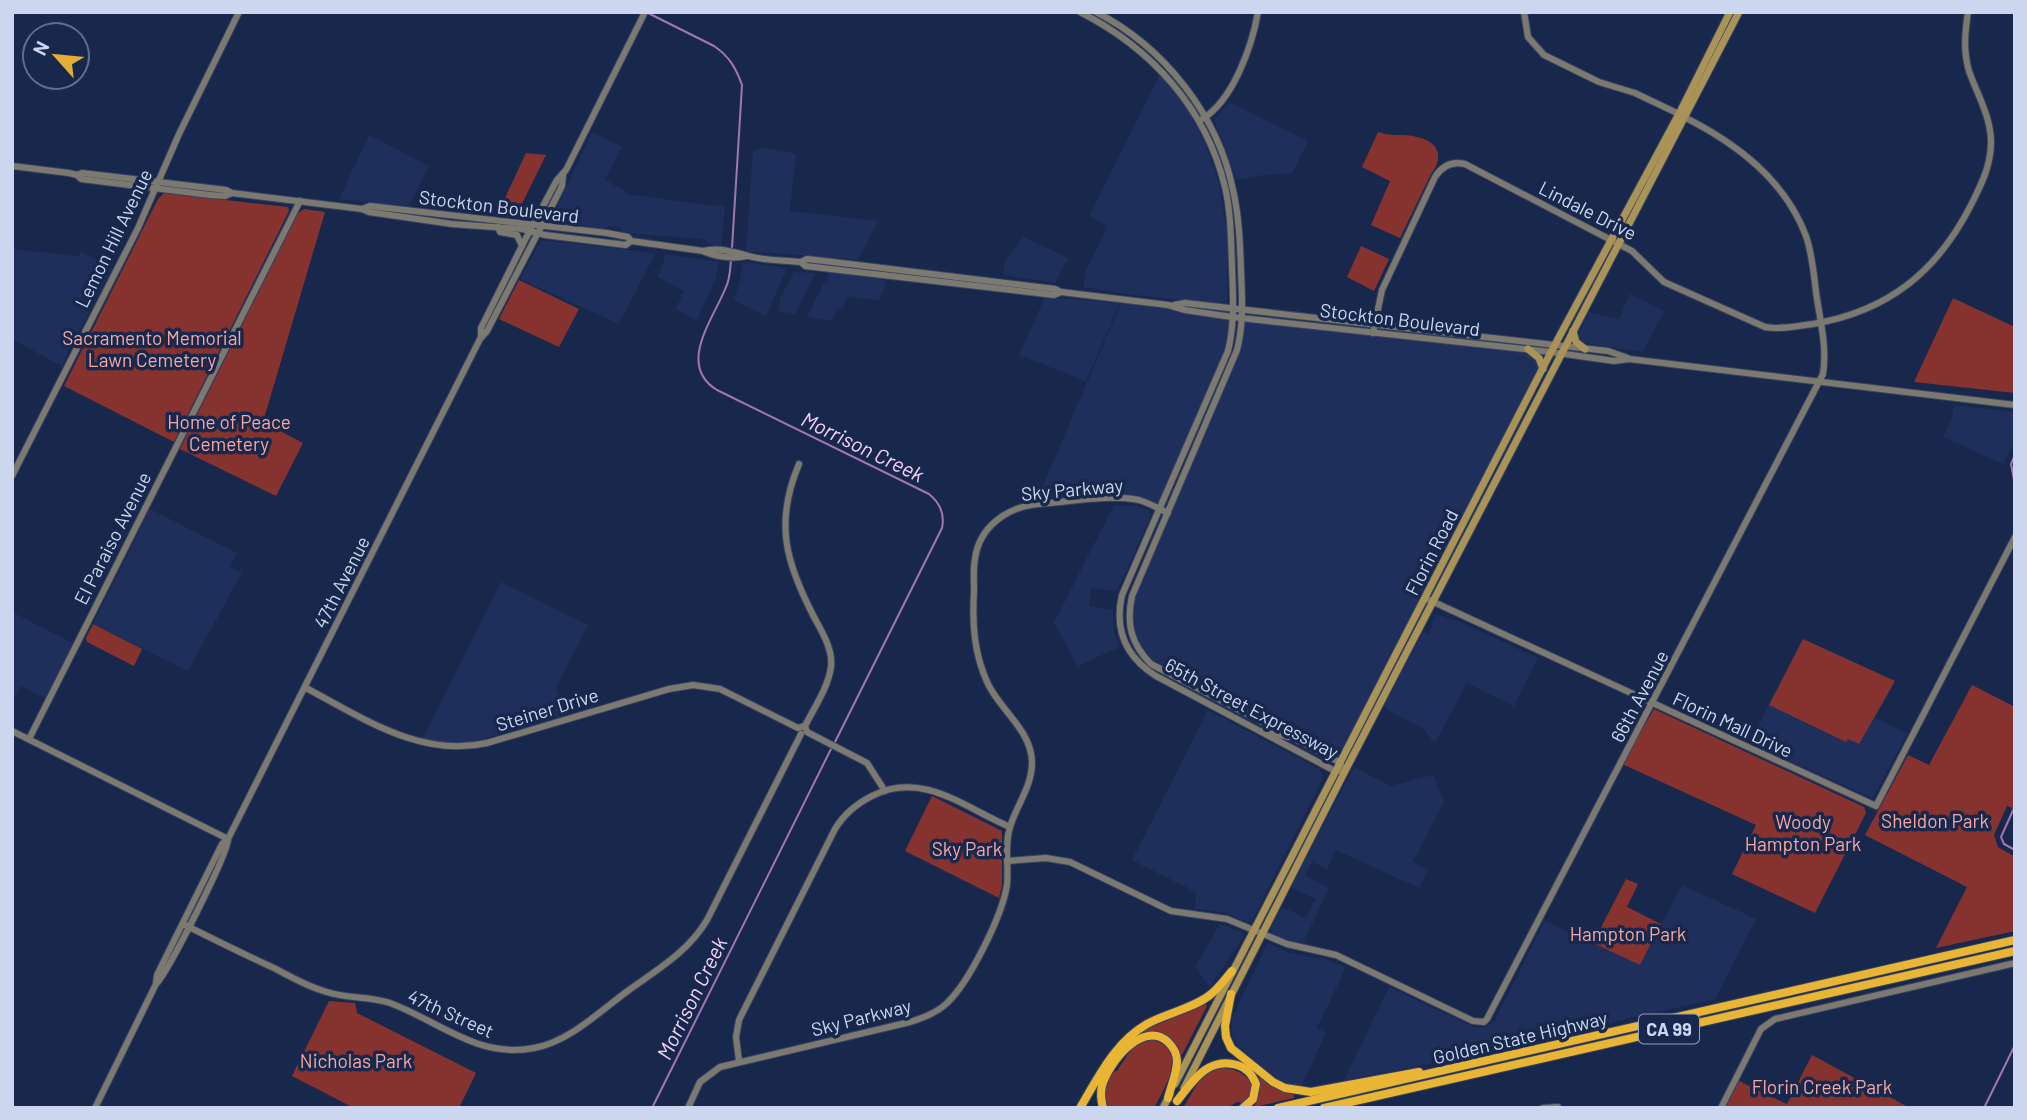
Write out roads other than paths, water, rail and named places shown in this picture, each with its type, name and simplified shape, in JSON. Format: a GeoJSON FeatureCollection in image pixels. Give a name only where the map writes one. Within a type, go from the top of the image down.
{"type":"FeatureCollection","features":[{"type":"Feature","properties":{"kind":"highway","name":"Golden State Highway"},"geometry":{"type":"LineString","coordinates":[[1278,1108],[2015,940]]}},
{"type":"Feature","properties":{"kind":"highway","name":"Golden State Highway"},"geometry":{"type":"LineString","coordinates":[[1324,1108],[2015,951]]}},
{"type":"Feature","properties":{"kind":"highway"},"geometry":{"type":"LineString","coordinates":[[1080,1108],[1105,1067],[1130,1037],[1146,1025],[1213,994],[1232,971]]}},
{"type":"Feature","properties":{"kind":"highway"},"geometry":{"type":"LineString","coordinates":[[1231,994],[1225,1026],[1231,1048],[1273,1083],[1285,1088],[1311,1092],[1413,1072],[1436,1073]]}},
{"type":"Feature","properties":{"kind":"highway"},"geometry":{"type":"LineString","coordinates":[[1103,1108],[1101,1089],[1114,1064],[1138,1039],[1147,1036],[1164,1039],[1175,1052],[1176,1069],[1168,1098]]}},
{"type":"Feature","properties":{"kind":"highway"},"geometry":{"type":"LineString","coordinates":[[1176,1105],[1199,1073],[1208,1067],[1228,1063],[1247,1070],[1256,1084],[1253,1099],[1243,1108]]}},
{"type":"Feature","properties":{"kind":"highway"},"geometry":{"type":"LineString","coordinates":[[1339,1108],[1363,1100]]}},
{"type":"Feature","properties":{"kind":"main road"},"geometry":{"type":"LineString","coordinates":[[1682,116],[1684,105],[1730,12]]}},
{"type":"Feature","properties":{"kind":"main road","name":"Florin Road"},"geometry":{"type":"LineString","coordinates":[[1176,1105],[1345,772],[1553,349],[1739,12]]}},
{"type":"Feature","properties":{"kind":"main road","name":"Florin Road"},"geometry":{"type":"LineString","coordinates":[[1163,1108],[1339,762],[1562,355],[1681,128],[1682,116]]}},
{"type":"Feature","properties":{"kind":"main road"},"geometry":{"type":"LineString","coordinates":[[1573,331],[1576,342],[1585,349]]}},
{"type":"Feature","properties":{"kind":"main road"},"geometry":{"type":"LineString","coordinates":[[1528,349],[1539,358],[1543,369]]}},
{"type":"Feature","properties":{"kind":"street","name":"Lemon Hill Avenue"},"geometry":{"type":"LineString","coordinates":[[12,476],[158,185],[179,134],[239,12]]}},
{"type":"Feature","properties":{"kind":"street","name":"65th Street Expressway"},"geometry":{"type":"LineString","coordinates":[[1080,12],[1113,30],[1147,56],[1201,119],[1217,162],[1229,211],[1233,309],[1231,338],[1218,377],[1122,595],[1120,628],[1126,647],[1141,666],[1335,771],[1345,772]]}},
{"type":"Feature","properties":{"kind":"street","name":"65th Street Expressway"},"geometry":{"type":"LineString","coordinates":[[1096,12],[1120,26],[1175,74],[1223,156],[1233,188],[1241,258],[1242,314],[1237,353],[1132,596],[1129,612],[1132,637],[1151,664],[1339,762],[1345,772]]}},
{"type":"Feature","properties":{"kind":"street"},"geometry":{"type":"LineString","coordinates":[[1201,119],[1222,102],[1253,36],[1258,12]]}},
{"type":"Feature","properties":{"kind":"street","name":"66th Avenue"},"geometry":{"type":"LineString","coordinates":[[1262,933],[1287,944],[1336,955],[1473,1021],[1484,1023],[1653,704],[1824,372],[1825,349],[1806,236],[1772,180],[1747,155],[1716,134],[1635,93],[1608,86],[1544,55],[1528,37],[1524,12]]}},
{"type":"Feature","properties":{"kind":"street","name":"Lindale Drive"},"geometry":{"type":"LineString","coordinates":[[1373,329],[1382,290],[1435,177],[1447,165],[1465,164],[1620,244],[1640,256],[1664,282],[1761,326],[1777,329],[1821,322],[1869,308],[1894,295],[1936,260],[1953,238],[1984,179],[1991,152],[1990,135],[1966,57],[1968,12]]}},
{"type":"Feature","properties":{"kind":"street"},"geometry":{"type":"LineString","coordinates":[[536,229],[549,212],[562,186],[563,175],[644,15]]}},
{"type":"Feature","properties":{"kind":"street"},"geometry":{"type":"LineString","coordinates":[[1217,162],[1228,186],[1233,188]]}},
{"type":"Feature","properties":{"kind":"street","name":"Stockton Boulevard"},"geometry":{"type":"LineString","coordinates":[[12,166],[77,175],[81,179],[158,185],[225,196],[232,193],[300,201],[418,220],[579,230],[628,237],[631,241],[703,251],[712,255],[725,253],[801,262],[805,266],[1055,289],[1232,317],[1242,314]]}},
{"type":"Feature","properties":{"kind":"street"},"geometry":{"type":"LineString","coordinates":[[536,229],[557,180],[563,175]]}},
{"type":"Feature","properties":{"kind":"street","name":"El Paraiso Avenue"},"geometry":{"type":"LineString","coordinates":[[29,739],[300,201]]}},
{"type":"Feature","properties":{"kind":"street","name":"Stockton Boulevard"},"geometry":{"type":"LineString","coordinates":[[362,209],[370,206],[536,229],[626,245],[631,241]]}},
{"type":"Feature","properties":{"kind":"street"},"geometry":{"type":"LineString","coordinates":[[1229,211],[1234,220],[1236,248],[1241,258]]}},
{"type":"Feature","properties":{"kind":"street"},"geometry":{"type":"LineString","coordinates":[[549,212],[553,224],[579,230]]}},
{"type":"Feature","properties":{"kind":"street"},"geometry":{"type":"LineString","coordinates":[[498,227],[500,232],[517,235],[522,246]]}},
{"type":"Feature","properties":{"kind":"street","name":"47th Avenue"},"geometry":{"type":"LineString","coordinates":[[481,339],[481,328],[522,246],[536,229]]}},
{"type":"Feature","properties":{"kind":"street","name":"47th Avenue"},"geometry":{"type":"LineString","coordinates":[[94,1107],[156,984],[162,978],[222,845],[228,839],[481,339],[488,331],[536,229]]}},
{"type":"Feature","properties":{"kind":"street","name":"Stockton Boulevard"},"geometry":{"type":"LineString","coordinates":[[892,273],[1047,295],[1061,292]]}},
{"type":"Feature","properties":{"kind":"street"},"geometry":{"type":"LineString","coordinates":[[962,284],[967,281],[992,285],[997,283]]}},
{"type":"Feature","properties":{"kind":"street","name":"Stockton Boulevard"},"geometry":{"type":"LineString","coordinates":[[1168,305],[1185,303],[1233,309],[1242,314],[1553,349],[1562,355],[1614,361],[1629,359]]}},
{"type":"Feature","properties":{"kind":"street","name":"Stockton Boulevard"},"geometry":{"type":"LineString","coordinates":[[1373,329],[1528,349],[1565,347],[1611,352],[1629,359],[2015,405]]}},
{"type":"Feature","properties":{"kind":"street"},"geometry":{"type":"LineString","coordinates":[[1212,410],[1209,405],[1217,387],[1218,377]]}},
{"type":"Feature","properties":{"kind":"street"},"geometry":{"type":"LineString","coordinates":[[1198,442],[1198,433],[1205,415],[1203,412]]}},
{"type":"Feature","properties":{"kind":"street","name":"47th Street"},"geometry":{"type":"LineString","coordinates":[[186,925],[312,987],[339,995],[389,1003],[469,1042],[503,1050],[541,1047],[562,1038],[652,974],[689,943],[707,919],[827,681],[831,662],[827,642],[796,580],[786,550],[786,506],[799,464]]}},
{"type":"Feature","properties":{"kind":"street","name":"Sky Parkway"},"geometry":{"type":"LineString","coordinates":[[688,1108],[704,1077],[720,1067],[926,1017],[941,1008],[964,981],[994,925],[1005,894],[1010,827],[1027,790],[1032,761],[1022,732],[988,684],[975,644],[972,611],[974,562],[980,541],[987,530],[1006,514],[1033,505],[1121,499],[1142,501],[1168,513]]}},
{"type":"Feature","properties":{"kind":"street","name":"Florin Mall Drive"},"geometry":{"type":"LineString","coordinates":[[1429,600],[1876,806],[2015,537]]}},
{"type":"Feature","properties":{"kind":"street","name":"Steiner Drive"},"geometry":{"type":"LineString","coordinates":[[306,688],[416,742],[444,747],[468,747],[669,689],[693,685],[720,690],[867,763],[885,791]]}},
{"type":"Feature","properties":{"kind":"street"},"geometry":{"type":"LineString","coordinates":[[1193,695],[1209,694]]}},
{"type":"Feature","properties":{"kind":"street"},"geometry":{"type":"LineString","coordinates":[[1205,702],[1219,700]]}},
{"type":"Feature","properties":{"kind":"street"},"geometry":{"type":"LineString","coordinates":[[1237,719],[1260,727],[1269,726]]}},
{"type":"Feature","properties":{"kind":"street"},"geometry":{"type":"LineString","coordinates":[[1261,732],[1265,730],[1282,737],[1290,737]]}},
{"type":"Feature","properties":{"kind":"street"},"geometry":{"type":"LineString","coordinates":[[12,731],[228,839]]}},
{"type":"Feature","properties":{"kind":"street"},"geometry":{"type":"LineString","coordinates":[[739,1061],[736,1042],[739,1020],[835,828],[848,811],[885,791],[911,787],[937,791],[1010,827]]}},
{"type":"Feature","properties":{"kind":"street"},"geometry":{"type":"LineString","coordinates":[[1007,861],[1051,858],[1070,862],[1171,911],[1216,916],[1262,933]]}},
{"type":"Feature","properties":{"kind":"street","name":"47th Avenue"},"geometry":{"type":"LineString","coordinates":[[156,984],[157,975],[173,943],[186,925]]}},
{"type":"Feature","properties":{"kind":"street"},"geometry":{"type":"LineString","coordinates":[[162,978],[174,947],[173,943]]}},
{"type":"Feature","properties":{"kind":"street"},"geometry":{"type":"LineString","coordinates":[[1721,1108],[1765,1025],[1779,1017],[2015,964]]}},
{"type":"Feature","properties":{"kind":"street"},"geometry":{"type":"LineString","coordinates":[[1543,1108],[1558,1108],[1561,1104],[1565,1108]]}},
{"type":"Feature","properties":{"kind":"waterway","name":"Morrison Creek"},"geometry":{"type":"LineString","coordinates":[[646,12],[714,46],[731,63],[742,85],[732,248]]}},
{"type":"Feature","properties":{"kind":"waterway","name":"Morrison Creek"},"geometry":{"type":"LineString","coordinates":[[731,260],[727,284],[702,341],[699,368],[705,380],[717,390],[929,494],[942,513],[942,528],[834,744]]}},
{"type":"Feature","properties":{"kind":"waterway"},"geometry":{"type":"LineString","coordinates":[[2015,455],[2011,464],[2015,485]]}},
{"type":"Feature","properties":{"kind":"waterway","name":"Morrison Creek"},"geometry":{"type":"LineString","coordinates":[[652,1108],[831,749]]}},
{"type":"Feature","properties":{"kind":"waterway"},"geometry":{"type":"LineString","coordinates":[[2015,806],[2001,837],[2004,844],[2015,850]]}},
{"type":"Feature","properties":{"kind":"waterway"},"geometry":{"type":"LineString","coordinates":[[1984,1108],[2015,1045]]}},
{"type":"Feature","properties":{"kind":"park label","name":"Sacramento Memorial Lawn Cemetery"},"geometry":{"type":"Point","coordinates":[152,348]}},
{"type":"Feature","properties":{"kind":"park label","name":"Home of Peace Cemetery"},"geometry":{"type":"Point","coordinates":[229,432]}},
{"type":"Feature","properties":{"kind":"park label","name":"Sheldon Park"},"geometry":{"type":"Point","coordinates":[1935,820]}},
{"type":"Feature","properties":{"kind":"park label","name":"Woody Hampton Park"},"geometry":{"type":"Point","coordinates":[1803,832]}},
{"type":"Feature","properties":{"kind":"park label","name":"Sky Park"},"geometry":{"type":"Point","coordinates":[967,848]}},
{"type":"Feature","properties":{"kind":"park label","name":"Hampton Park"},"geometry":{"type":"Point","coordinates":[1628,933]}},
{"type":"Feature","properties":{"kind":"park label","name":"Nicholas Park"},"geometry":{"type":"Point","coordinates":[356,1060]}},
{"type":"Feature","properties":{"kind":"park label","name":"Florin Creek Park"},"geometry":{"type":"Point","coordinates":[1822,1086]}}]}
